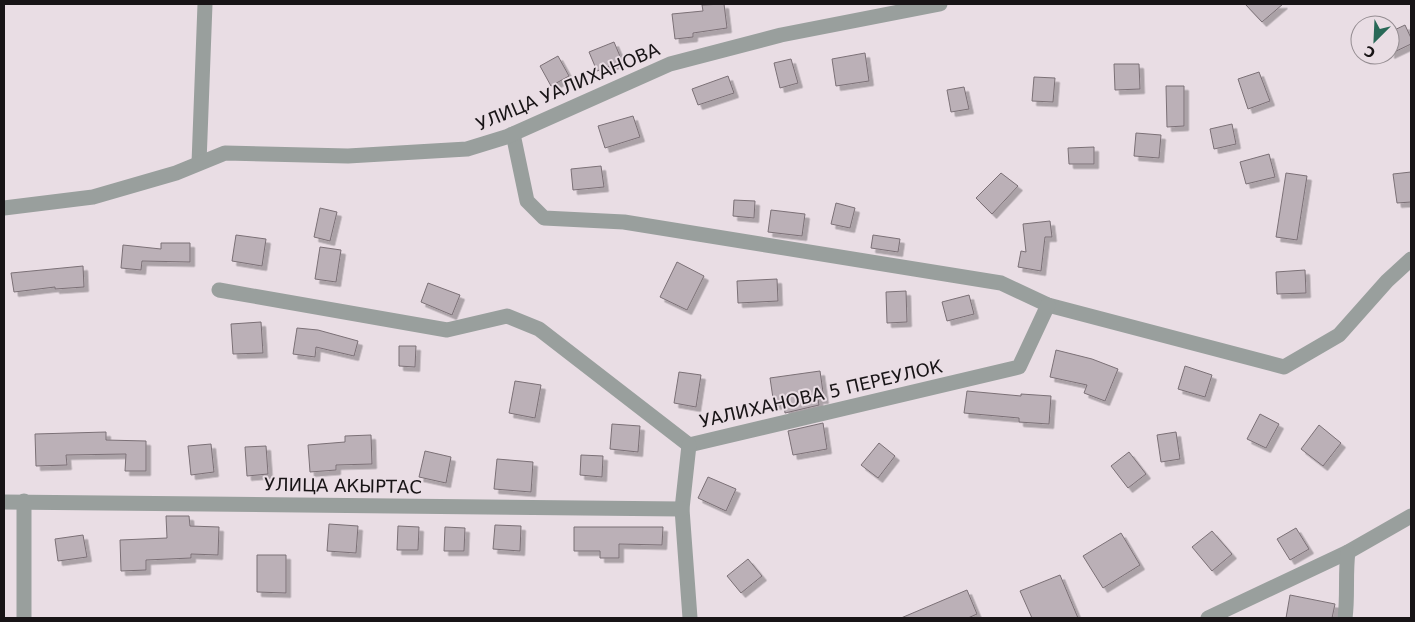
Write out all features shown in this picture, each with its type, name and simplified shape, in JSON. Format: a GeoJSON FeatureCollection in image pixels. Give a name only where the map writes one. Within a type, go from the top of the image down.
{"type":"FeatureCollection","features":[{"type":"Feature","properties":{"kind":"street"},"geometry":{"type":"LineString","coordinates":[[199,163],[205,4]]}},
{"type":"Feature","properties":{"kind":"street","name":"УЛИЦА УАЛИХАНОВА"},"geometry":{"type":"LineString","coordinates":[[4,208],[93,196],[176,174],[225,153],[348,156],[467,149],[513,134],[670,64],[781,34],[940,4]]}},
{"type":"Feature","properties":{"kind":"street"},"geometry":{"type":"LineString","coordinates":[[513,134],[527,201],[544,218],[624,222],[1001,283],[1048,305],[1284,367],[1339,335],[1387,281],[1411,260]]}},
{"type":"Feature","properties":{"kind":"street","name":"УАЛИХАНОВА 5 ПЕРЕУЛОК"},"geometry":{"type":"LineString","coordinates":[[219,290],[447,330],[506,316],[539,329],[689,445],[1019,367],[1048,305]]}},
{"type":"Feature","properties":{"kind":"street"},"geometry":{"type":"LineString","coordinates":[[689,445],[682,509],[690,618]]}},
{"type":"Feature","properties":{"kind":"street"},"geometry":{"type":"LineString","coordinates":[[24,501],[24,618]]}},
{"type":"Feature","properties":{"kind":"street","name":"УЛИЦА АКЫРТАС"},"geometry":{"type":"LineString","coordinates":[[4,502],[682,509]]}},
{"type":"Feature","properties":{"kind":"street"},"geometry":{"type":"LineString","coordinates":[[1208,618],[1348,552],[1411,516]]}},
{"type":"Feature","properties":{"kind":"street"},"geometry":{"type":"LineString","coordinates":[[1346,618],[1348,595],[1345,574],[1348,552]]}},
{"type":"Feature","properties":{"kind":"building"},"geometry":{"type":"Polygon","coordinates":[[[724,4],[727,28],[693,33],[693,37],[675,39],[672,14],[703,11],[702,5],[724,4]]]}},
{"type":"Feature","properties":{"kind":"building"},"geometry":{"type":"Polygon","coordinates":[[[1245,4],[1283,4],[1262,22],[1245,4]]]}},
{"type":"Feature","properties":{"kind":"building"},"geometry":{"type":"Polygon","coordinates":[[[1405,25],[1411,38],[1411,44],[1400,49],[1400,27],[1405,25]]]}},
{"type":"Feature","properties":{"kind":"building"},"geometry":{"type":"Polygon","coordinates":[[[614,42],[622,61],[597,71],[589,52],[614,42]]]}},
{"type":"Feature","properties":{"kind":"building"},"geometry":{"type":"Polygon","coordinates":[[[865,53],[869,81],[836,86],[832,59],[865,53]]]}},
{"type":"Feature","properties":{"kind":"building"},"geometry":{"type":"Polygon","coordinates":[[[558,56],[569,76],[551,86],[540,66],[558,56]]]}},
{"type":"Feature","properties":{"kind":"building"},"geometry":{"type":"Polygon","coordinates":[[[791,59],[798,83],[780,88],[774,63],[791,59]]]}},
{"type":"Feature","properties":{"kind":"building"},"geometry":{"type":"Polygon","coordinates":[[[1114,64],[1139,64],[1140,89],[1115,90],[1114,64]]]}},
{"type":"Feature","properties":{"kind":"building"},"geometry":{"type":"Polygon","coordinates":[[[1259,72],[1270,101],[1248,109],[1238,79],[1259,72]]]}},
{"type":"Feature","properties":{"kind":"building"},"geometry":{"type":"Polygon","coordinates":[[[728,76],[734,93],[698,105],[692,89],[728,76]]]}},
{"type":"Feature","properties":{"kind":"building"},"geometry":{"type":"Polygon","coordinates":[[[1034,77],[1055,78],[1053,102],[1032,101],[1034,77]]]}},
{"type":"Feature","properties":{"kind":"building"},"geometry":{"type":"Polygon","coordinates":[[[1166,86],[1184,86],[1184,126],[1167,127],[1166,86]]]}},
{"type":"Feature","properties":{"kind":"building"},"geometry":{"type":"Polygon","coordinates":[[[964,87],[969,109],[951,112],[947,90],[964,87]]]}},
{"type":"Feature","properties":{"kind":"building"},"geometry":{"type":"Polygon","coordinates":[[[633,116],[640,137],[605,148],[598,126],[633,116]]]}},
{"type":"Feature","properties":{"kind":"building"},"geometry":{"type":"Polygon","coordinates":[[[1232,124],[1236,144],[1214,149],[1210,129],[1232,124]]]}},
{"type":"Feature","properties":{"kind":"building"},"geometry":{"type":"Polygon","coordinates":[[[1136,133],[1161,135],[1159,158],[1134,156],[1136,133]]]}},
{"type":"Feature","properties":{"kind":"building"},"geometry":{"type":"Polygon","coordinates":[[[1094,147],[1094,164],[1069,164],[1068,148],[1094,147]]]}},
{"type":"Feature","properties":{"kind":"building"},"geometry":{"type":"Polygon","coordinates":[[[1269,154],[1275,177],[1246,184],[1240,162],[1269,154]]]}},
{"type":"Feature","properties":{"kind":"building"},"geometry":{"type":"Polygon","coordinates":[[[601,166],[604,187],[573,190],[571,169],[601,166]]]}},
{"type":"Feature","properties":{"kind":"building"},"geometry":{"type":"Polygon","coordinates":[[[1411,172],[1411,202],[1397,203],[1393,174],[1411,172]]]}},
{"type":"Feature","properties":{"kind":"building"},"geometry":{"type":"Polygon","coordinates":[[[1001,173],[1018,186],[992,214],[976,198],[1001,173]]]}},
{"type":"Feature","properties":{"kind":"building"},"geometry":{"type":"Polygon","coordinates":[[[1286,173],[1307,176],[1297,240],[1276,237],[1286,173]]]}},
{"type":"Feature","properties":{"kind":"building"},"geometry":{"type":"Polygon","coordinates":[[[734,200],[755,201],[754,218],[733,216],[734,200]]]}},
{"type":"Feature","properties":{"kind":"building"},"geometry":{"type":"Polygon","coordinates":[[[836,203],[855,208],[850,228],[831,224],[836,203]]]}},
{"type":"Feature","properties":{"kind":"building"},"geometry":{"type":"Polygon","coordinates":[[[320,208],[337,212],[330,241],[314,237],[320,208]]]}},
{"type":"Feature","properties":{"kind":"building"},"geometry":{"type":"Polygon","coordinates":[[[771,210],[805,214],[802,236],[768,232],[771,210]]]}},
{"type":"Feature","properties":{"kind":"building"},"geometry":{"type":"Polygon","coordinates":[[[1050,221],[1052,237],[1045,237],[1041,271],[1018,267],[1021,251],[1026,252],[1023,224],[1050,221]]]}},
{"type":"Feature","properties":{"kind":"building"},"geometry":{"type":"Polygon","coordinates":[[[236,235],[266,239],[262,266],[232,261],[236,235]]]}},
{"type":"Feature","properties":{"kind":"building"},"geometry":{"type":"Polygon","coordinates":[[[873,235],[900,239],[898,252],[871,248],[873,235]]]}},
{"type":"Feature","properties":{"kind":"building"},"geometry":{"type":"Polygon","coordinates":[[[161,243],[190,243],[190,262],[142,261],[141,270],[121,268],[123,245],[161,249],[161,243]]]}},
{"type":"Feature","properties":{"kind":"building"},"geometry":{"type":"Polygon","coordinates":[[[320,247],[341,250],[336,282],[315,279],[320,247]]]}},
{"type":"Feature","properties":{"kind":"building"},"geometry":{"type":"Polygon","coordinates":[[[677,262],[704,276],[687,310],[660,297],[677,262]]]}},
{"type":"Feature","properties":{"kind":"building"},"geometry":{"type":"Polygon","coordinates":[[[83,266],[84,287],[55,289],[55,287],[14,292],[11,273],[83,266]]]}},
{"type":"Feature","properties":{"kind":"building"},"geometry":{"type":"Polygon","coordinates":[[[1305,270],[1306,293],[1277,294],[1276,272],[1305,270]]]}},
{"type":"Feature","properties":{"kind":"building"},"geometry":{"type":"Polygon","coordinates":[[[777,279],[778,301],[738,303],[737,281],[777,279]]]}},
{"type":"Feature","properties":{"kind":"building"},"geometry":{"type":"Polygon","coordinates":[[[428,283],[460,295],[452,315],[421,302],[428,283]]]}},
{"type":"Feature","properties":{"kind":"building"},"geometry":{"type":"Polygon","coordinates":[[[906,291],[907,322],[887,323],[886,292],[906,291]]]}},
{"type":"Feature","properties":{"kind":"building"},"geometry":{"type":"Polygon","coordinates":[[[969,295],[974,314],[947,321],[942,302],[969,295]]]}},
{"type":"Feature","properties":{"kind":"building"},"geometry":{"type":"Polygon","coordinates":[[[261,322],[263,353],[233,354],[231,324],[261,322]]]}},
{"type":"Feature","properties":{"kind":"building"},"geometry":{"type":"Polygon","coordinates":[[[297,328],[318,330],[358,341],[354,356],[316,347],[315,357],[293,354],[297,328]]]}},
{"type":"Feature","properties":{"kind":"building"},"geometry":{"type":"Polygon","coordinates":[[[399,346],[416,346],[415,367],[399,366],[399,346]]]}},
{"type":"Feature","properties":{"kind":"building"},"geometry":{"type":"Polygon","coordinates":[[[1056,350],[1092,359],[1118,369],[1105,401],[1084,393],[1087,385],[1050,377],[1056,350]]]}},
{"type":"Feature","properties":{"kind":"building"},"geometry":{"type":"Polygon","coordinates":[[[1185,366],[1212,375],[1205,397],[1178,389],[1185,366]]]}},
{"type":"Feature","properties":{"kind":"building"},"geometry":{"type":"Polygon","coordinates":[[[820,371],[824,399],[818,399],[819,405],[785,413],[784,404],[774,405],[770,378],[820,371]]]}},
{"type":"Feature","properties":{"kind":"building"},"geometry":{"type":"Polygon","coordinates":[[[679,372],[701,375],[696,407],[674,403],[679,372]]]}},
{"type":"Feature","properties":{"kind":"building"},"geometry":{"type":"Polygon","coordinates":[[[515,381],[541,385],[535,418],[509,413],[515,381]]]}},
{"type":"Feature","properties":{"kind":"building"},"geometry":{"type":"Polygon","coordinates":[[[967,391],[1021,396],[1021,394],[1051,396],[1049,424],[1019,422],[1019,418],[964,413],[967,391]]]}},
{"type":"Feature","properties":{"kind":"building"},"geometry":{"type":"Polygon","coordinates":[[[1260,414],[1279,424],[1266,448],[1247,439],[1260,414]]]}},
{"type":"Feature","properties":{"kind":"building"},"geometry":{"type":"Polygon","coordinates":[[[823,423],[827,449],[793,455],[788,431],[823,423]]]}},
{"type":"Feature","properties":{"kind":"building"},"geometry":{"type":"Polygon","coordinates":[[[612,424],[640,426],[638,452],[610,449],[612,424]]]}},
{"type":"Feature","properties":{"kind":"building"},"geometry":{"type":"Polygon","coordinates":[[[1319,425],[1341,443],[1323,466],[1301,449],[1319,425]]]}},
{"type":"Feature","properties":{"kind":"building"},"geometry":{"type":"Polygon","coordinates":[[[106,432],[106,440],[146,441],[146,471],[125,471],[126,454],[66,455],[67,465],[36,466],[35,434],[106,432]]]}},
{"type":"Feature","properties":{"kind":"building"},"geometry":{"type":"Polygon","coordinates":[[[1176,432],[1180,459],[1161,462],[1157,435],[1176,432]]]}},
{"type":"Feature","properties":{"kind":"building"},"geometry":{"type":"Polygon","coordinates":[[[371,435],[372,464],[336,465],[336,470],[310,472],[308,445],[345,442],[345,436],[371,435]]]}},
{"type":"Feature","properties":{"kind":"building"},"geometry":{"type":"Polygon","coordinates":[[[879,443],[895,456],[878,478],[861,465],[879,443]]]}},
{"type":"Feature","properties":{"kind":"building"},"geometry":{"type":"Polygon","coordinates":[[[211,444],[214,472],[191,475],[188,446],[211,444]]]}},
{"type":"Feature","properties":{"kind":"building"},"geometry":{"type":"Polygon","coordinates":[[[266,446],[268,474],[247,476],[245,447],[266,446]]]}},
{"type":"Feature","properties":{"kind":"building"},"geometry":{"type":"Polygon","coordinates":[[[425,451],[451,457],[446,483],[419,477],[425,451]]]}},
{"type":"Feature","properties":{"kind":"building"},"geometry":{"type":"Polygon","coordinates":[[[1129,452],[1146,474],[1128,488],[1111,466],[1129,452]]]}},
{"type":"Feature","properties":{"kind":"building"},"geometry":{"type":"Polygon","coordinates":[[[581,455],[603,456],[602,477],[580,475],[581,455]]]}},
{"type":"Feature","properties":{"kind":"building"},"geometry":{"type":"Polygon","coordinates":[[[497,459],[533,462],[531,492],[494,489],[497,459]]]}},
{"type":"Feature","properties":{"kind":"building"},"geometry":{"type":"Polygon","coordinates":[[[708,477],[736,489],[726,511],[698,498],[708,477]]]}},
{"type":"Feature","properties":{"kind":"building"},"geometry":{"type":"Polygon","coordinates":[[[166,516],[189,516],[190,526],[219,527],[218,555],[191,554],[191,558],[146,560],[146,570],[121,571],[120,540],[167,538],[166,516]]]}},
{"type":"Feature","properties":{"kind":"building"},"geometry":{"type":"Polygon","coordinates":[[[329,524],[358,526],[356,553],[327,551],[329,524]]]}},
{"type":"Feature","properties":{"kind":"building"},"geometry":{"type":"Polygon","coordinates":[[[495,525],[521,526],[520,551],[493,549],[495,525]]]}},
{"type":"Feature","properties":{"kind":"building"},"geometry":{"type":"Polygon","coordinates":[[[398,526],[419,527],[418,550],[397,550],[398,526]]]}},
{"type":"Feature","properties":{"kind":"building"},"geometry":{"type":"Polygon","coordinates":[[[445,527],[465,528],[464,551],[444,551],[445,527]]]}},
{"type":"Feature","properties":{"kind":"building"},"geometry":{"type":"Polygon","coordinates":[[[574,527],[663,527],[662,545],[619,544],[619,558],[600,558],[600,551],[574,551],[574,527]]]}},
{"type":"Feature","properties":{"kind":"building"},"geometry":{"type":"Polygon","coordinates":[[[1296,528],[1309,549],[1290,560],[1277,539],[1296,528]]]}},
{"type":"Feature","properties":{"kind":"building"},"geometry":{"type":"Polygon","coordinates":[[[1212,531],[1232,554],[1212,571],[1192,547],[1212,531]]]}},
{"type":"Feature","properties":{"kind":"building"},"geometry":{"type":"Polygon","coordinates":[[[1121,533],[1140,565],[1103,588],[1083,556],[1121,533]]]}},
{"type":"Feature","properties":{"kind":"building"},"geometry":{"type":"Polygon","coordinates":[[[83,535],[87,557],[58,561],[55,539],[83,535]]]}},
{"type":"Feature","properties":{"kind":"building"},"geometry":{"type":"Polygon","coordinates":[[[257,555],[286,555],[286,593],[257,592],[257,555]]]}},
{"type":"Feature","properties":{"kind":"building"},"geometry":{"type":"Polygon","coordinates":[[[748,559],[762,576],[741,593],[727,576],[748,559]]]}},
{"type":"Feature","properties":{"kind":"building"},"geometry":{"type":"Polygon","coordinates":[[[1060,575],[1078,618],[1032,618],[1020,591],[1060,575]]]}},
{"type":"Feature","properties":{"kind":"building"},"geometry":{"type":"Polygon","coordinates":[[[967,590],[977,614],[968,618],[901,618],[967,590]]]}},
{"type":"Feature","properties":{"kind":"building"},"geometry":{"type":"Polygon","coordinates":[[[1290,595],[1335,604],[1332,618],[1286,618],[1290,595]]]}}]}
